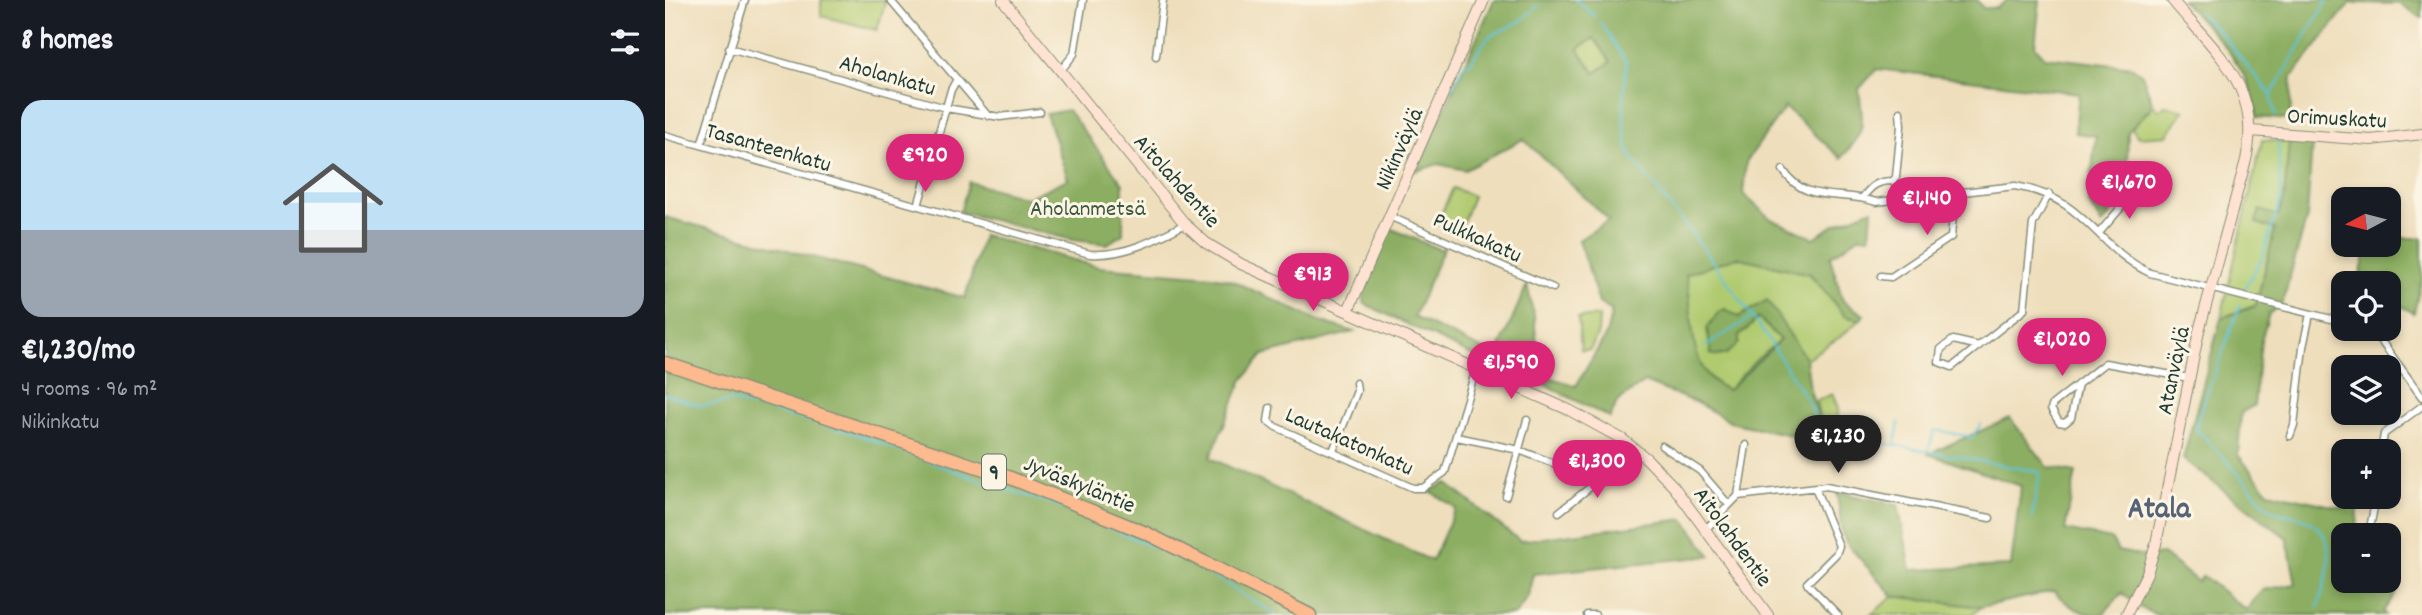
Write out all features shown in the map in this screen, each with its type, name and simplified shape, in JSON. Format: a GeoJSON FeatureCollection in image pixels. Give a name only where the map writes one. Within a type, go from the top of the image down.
{"type":"FeatureCollection","features":[{"type":"Feature","properties":{"kind":"highway","name":"Jyväskyläntie"},"geometry":{"type":"LineString","coordinates":[[665,363],[1009,477],[1146,533],[1310,615]]}},
{"type":"Feature","properties":{"kind":"street"},"geometry":{"type":"LineString","coordinates":[[701,145],[745,0]]}},
{"type":"Feature","properties":{"kind":"street"},"geometry":{"type":"LineString","coordinates":[[890,0],[988,116]]}},
{"type":"Feature","properties":{"kind":"street","name":"Aitolahdentie"},"geometry":{"type":"LineString","coordinates":[[1003,0],[1083,101],[1185,223],[1206,243],[1241,264],[1569,410],[1622,439],[1657,468],[1767,615]]}},
{"type":"Feature","properties":{"kind":"street"},"geometry":{"type":"LineString","coordinates":[[1061,70],[1074,54],[1083,0]]}},
{"type":"Feature","properties":{"kind":"street"},"geometry":{"type":"LineString","coordinates":[[1156,56],[1163,0]]}},
{"type":"Feature","properties":{"kind":"street","name":"Nikinväylä"},"geometry":{"type":"LineString","coordinates":[[1348,311],[1484,0]]}},
{"type":"Feature","properties":{"kind":"street"},"geometry":{"type":"LineString","coordinates":[[2172,0],[2234,73],[2245,97],[2251,131]]}},
{"type":"Feature","properties":{"kind":"street","name":"Aholankatu"},"geometry":{"type":"LineString","coordinates":[[729,48],[946,108],[988,116],[1040,112]]}},
{"type":"Feature","properties":{"kind":"street"},"geometry":{"type":"LineString","coordinates":[[918,206],[957,79]]}},
{"type":"Feature","properties":{"kind":"street"},"geometry":{"type":"LineString","coordinates":[[1900,112],[1901,127],[1893,181],[1905,200]]}},
{"type":"Feature","properties":{"kind":"street","name":"Orimuskatu"},"geometry":{"type":"LineString","coordinates":[[2251,131],[2378,141],[2422,134]]}},
{"type":"Feature","properties":{"kind":"street","name":"Atanväylä"},"geometry":{"type":"LineString","coordinates":[[2126,615],[2147,573],[2156,544],[2189,378],[2246,160],[2251,131]]}},
{"type":"Feature","properties":{"kind":"street","name":"Tasanteenkatu"},"geometry":{"type":"LineString","coordinates":[[665,135],[1090,254],[1133,249],[1185,223]]}},
{"type":"Feature","properties":{"kind":"street"},"geometry":{"type":"LineString","coordinates":[[1783,170],[1811,194],[1863,197],[1876,202],[2015,186],[2049,194],[2065,202],[2130,263],[2150,273],[2331,319]]}},
{"type":"Feature","properties":{"kind":"street"},"geometry":{"type":"LineString","coordinates":[[1863,197],[1872,185],[1881,181],[1893,181]]}},
{"type":"Feature","properties":{"kind":"street"},"geometry":{"type":"LineString","coordinates":[[2099,233],[2137,189]]}},
{"type":"Feature","properties":{"kind":"street"},"geometry":{"type":"LineString","coordinates":[[1881,276],[1891,277],[1951,237],[1955,193]]}},
{"type":"Feature","properties":{"kind":"street"},"geometry":{"type":"LineString","coordinates":[[1979,346],[1953,340],[1941,349],[1939,362],[1952,367],[1979,346],[2024,310],[2033,224],[2049,194]]}},
{"type":"Feature","properties":{"kind":"street","name":"Pulkkakatu"},"geometry":{"type":"LineString","coordinates":[[1389,216],[1553,288]]}},
{"type":"Feature","properties":{"kind":"street"},"geometry":{"type":"LineString","coordinates":[[2290,436],[2294,425],[2303,347],[2310,314]]}},
{"type":"Feature","properties":{"kind":"street"},"geometry":{"type":"LineString","coordinates":[[2381,341],[2422,397]]}},
{"type":"Feature","properties":{"kind":"street"},"geometry":{"type":"LineString","coordinates":[[2078,384],[2071,418],[2065,423],[2059,422],[2052,409],[2053,404],[2078,384],[2105,363],[2189,378]]}},
{"type":"Feature","properties":{"kind":"street","name":"Lautakatonkatu"},"geometry":{"type":"LineString","coordinates":[[1270,408],[1267,417],[1271,424],[1418,489],[1441,478],[1457,437],[1476,369]]}},
{"type":"Feature","properties":{"kind":"street"},"geometry":{"type":"LineString","coordinates":[[1333,451],[1357,391],[1356,383]]}},
{"type":"Feature","properties":{"kind":"street"},"geometry":{"type":"LineString","coordinates":[[2383,439],[2384,434],[2422,406]]}},
{"type":"Feature","properties":{"kind":"street"},"geometry":{"type":"LineString","coordinates":[[1506,496],[1527,420]]}},
{"type":"Feature","properties":{"kind":"street"},"geometry":{"type":"LineString","coordinates":[[1457,437],[1519,450],[1600,481]]}},
{"type":"Feature","properties":{"kind":"street"},"geometry":{"type":"LineString","coordinates":[[1705,530],[1738,496],[1746,444]]}},
{"type":"Feature","properties":{"kind":"street"},"geometry":{"type":"LineString","coordinates":[[1662,446],[1700,471],[1729,505]]}},
{"type":"Feature","properties":{"kind":"street"},"geometry":{"type":"LineString","coordinates":[[1559,512],[1618,466]]}},
{"type":"Feature","properties":{"kind":"street"},"geometry":{"type":"LineString","coordinates":[[1738,496],[1826,486],[1990,518]]}},
{"type":"Feature","properties":{"kind":"street"},"geometry":{"type":"LineString","coordinates":[[1815,488],[1839,546],[1836,554],[1807,583],[1838,615]]}},
{"type":"Feature","properties":{"kind":"street"},"geometry":{"type":"LineString","coordinates":[[2371,523],[2374,509]]}},
{"type":"Feature","properties":{"kind":"street"},"geometry":{"type":"LineString","coordinates":[[1587,615],[1594,615]]}},
{"type":"Feature","properties":{"kind":"green space"},"geometry":{"type":"Polygon","coordinates":[[[821,0],[886,0],[877,30],[821,16],[821,0]]]}},
{"type":"Feature","properties":{"kind":"green space"},"geometry":{"type":"Polygon","coordinates":[[[1494,0],[1977,0],[1983,8],[1997,8],[2007,0],[2040,0],[2035,46],[2045,57],[2132,67],[2142,74],[2153,105],[2128,132],[2126,193],[2102,225],[2088,202],[2096,136],[2075,133],[2079,93],[1877,69],[1859,89],[1861,127],[1855,141],[1841,158],[1785,107],[1746,162],[1743,194],[1771,219],[1814,238],[1834,225],[1872,209],[1870,237],[1860,236],[1830,257],[1843,301],[1864,315],[1860,320],[1845,316],[1810,274],[1737,257],[1686,274],[1698,356],[1704,370],[1714,382],[1728,390],[1780,340],[1759,318],[1739,336],[1739,343],[1733,349],[1727,354],[1716,355],[1711,354],[1707,328],[1718,313],[1725,309],[1739,317],[1767,300],[1806,359],[1810,390],[1820,422],[1819,441],[1734,423],[1695,402],[1644,382],[1617,402],[1610,418],[1546,385],[1488,363],[1363,303],[1365,289],[1390,228],[1441,250],[1445,245],[1414,317],[1496,356],[1527,285],[1534,316],[1540,374],[1576,386],[1606,335],[1612,311],[1599,303],[1579,240],[1609,220],[1523,139],[1465,170],[1438,164],[1416,171],[1494,0]],[[1594,38],[1578,49],[1595,73],[1611,62],[1594,38]]]}},
{"type":"Feature","properties":{"kind":"green space"},"geometry":{"type":"Polygon","coordinates":[[[2181,0],[2422,0],[2422,18],[2400,4],[2350,3],[2292,77],[2290,120],[2257,117],[2248,83],[2230,52],[2181,0]]]}},
{"type":"Feature","properties":{"kind":"green space"},"geometry":{"type":"Polygon","coordinates":[[[1594,37],[1611,62],[1595,73],[1578,49],[1594,37]]]}},
{"type":"Feature","properties":{"kind":"green space"},"geometry":{"type":"Polygon","coordinates":[[[2153,104],[2159,110],[2165,105],[2184,110],[2167,135],[2138,137],[2131,127],[2153,104]]]}},
{"type":"Feature","properties":{"kind":"green space","name":"Aholanmetsä"},"geometry":{"type":"Polygon","coordinates":[[[1068,110],[1123,184],[1123,234],[1107,244],[1073,240],[960,212],[969,182],[1027,198],[1068,179],[1046,114],[1068,110]]]}},
{"type":"Feature","properties":{"kind":"green space"},"geometry":{"type":"Polygon","coordinates":[[[2262,140],[2289,142],[2284,200],[2277,217],[2260,211],[2256,222],[2275,229],[2256,305],[2221,318],[2262,140]]]}},
{"type":"Feature","properties":{"kind":"green space"},"geometry":{"type":"Polygon","coordinates":[[[2289,142],[2312,143],[2307,217],[2282,304],[2269,314],[2261,341],[2254,405],[2241,413],[2238,455],[2268,492],[2331,506],[2331,509],[2358,509],[2357,523],[2331,523],[2331,593],[2396,593],[2383,612],[2386,615],[2157,615],[2139,607],[2122,593],[2102,615],[2075,609],[2054,591],[1981,607],[1893,596],[1847,544],[1842,533],[1837,492],[1898,505],[1911,570],[2011,566],[2021,486],[1928,454],[2010,418],[2048,467],[2076,472],[2065,530],[2111,539],[2118,551],[2143,556],[2163,554],[2198,582],[2203,576],[2246,610],[2262,590],[2296,584],[2287,538],[2183,459],[2221,318],[2256,306],[2275,229],[2256,223],[2260,210],[2278,216],[2284,200],[2289,142]]]}},
{"type":"Feature","properties":{"kind":"green space"},"geometry":{"type":"Polygon","coordinates":[[[1453,188],[1473,196],[1461,227],[1437,223],[1453,188]]]}},
{"type":"Feature","properties":{"kind":"green space"},"geometry":{"type":"Polygon","coordinates":[[[665,217],[965,298],[983,235],[1099,267],[1213,276],[1233,281],[1319,321],[1354,332],[1263,355],[1242,381],[1210,458],[1432,561],[1456,508],[1430,491],[1446,483],[1520,541],[1684,519],[1711,556],[1533,574],[1528,596],[1515,615],[665,615],[665,217]]]}},
{"type":"Feature","properties":{"kind":"green space"},"geometry":{"type":"Polygon","coordinates":[[[2401,238],[2422,238],[2422,278],[2414,313],[2401,306],[2401,271],[2361,271],[2365,257],[2401,257],[2401,238]]]}},
{"type":"Feature","properties":{"kind":"green space"},"geometry":{"type":"Polygon","coordinates":[[[1737,257],[1810,274],[1845,316],[1860,320],[1806,359],[1767,301],[1738,317],[1725,309],[1718,313],[1714,321],[1739,336],[1759,318],[1780,340],[1756,360],[1728,390],[1714,382],[1697,356],[1689,323],[1685,273],[1737,257]]]}},
{"type":"Feature","properties":{"kind":"green space"},"geometry":{"type":"Polygon","coordinates":[[[1599,316],[1598,333],[1590,350],[1581,350],[1578,318],[1599,316]]]}},
{"type":"Feature","properties":{"kind":"green space"},"geometry":{"type":"Polygon","coordinates":[[[1832,394],[1838,408],[1838,424],[1821,426],[1816,401],[1832,394]]]}},
{"type":"Feature","properties":{"kind":"green space"},"geometry":{"type":"Polygon","coordinates":[[[1893,596],[1981,607],[1972,615],[1871,615],[1893,596]]]}},
{"type":"Feature","properties":{"kind":"waterway"},"geometry":{"type":"LineString","coordinates":[[1576,0],[1595,16]]}},
{"type":"Feature","properties":{"kind":"waterway"},"geometry":{"type":"LineString","coordinates":[[2271,95],[2327,0]]}},
{"type":"Feature","properties":{"kind":"waterway"},"geometry":{"type":"LineString","coordinates":[[1451,90],[1464,64],[1470,63],[1488,37],[1519,22],[1539,5]]}},
{"type":"Feature","properties":{"kind":"waterway"},"geometry":{"type":"LineString","coordinates":[[2198,13],[2218,30],[2271,95],[2276,116]]}},
{"type":"Feature","properties":{"kind":"waterway"},"geometry":{"type":"LineString","coordinates":[[1601,23],[1627,63],[1624,124],[1631,156],[1707,253],[1771,343],[1812,408],[1817,427],[1821,431]]}},
{"type":"Feature","properties":{"kind":"waterway"},"geometry":{"type":"LineString","coordinates":[[2243,292],[2261,260],[2281,200],[2278,142]]}},
{"type":"Feature","properties":{"kind":"waterway"},"geometry":{"type":"LineString","coordinates":[[2240,305],[2197,421],[2197,430],[2268,507],[2302,518],[2324,535],[2328,546],[2328,571],[2318,608]]}},
{"type":"Feature","properties":{"kind":"waterway"},"geometry":{"type":"LineString","coordinates":[[1706,346],[1752,317]]}},
{"type":"Feature","properties":{"kind":"waterway"},"geometry":{"type":"LineString","coordinates":[[665,394],[701,406],[732,401],[856,434],[998,487],[1054,504],[1195,565],[1276,615]]}},
{"type":"Feature","properties":{"kind":"waterway"},"geometry":{"type":"LineString","coordinates":[[1895,445],[1899,422]]}},
{"type":"Feature","properties":{"kind":"waterway"},"geometry":{"type":"LineString","coordinates":[[1928,451],[1935,430],[1972,437],[1981,424]]}},
{"type":"Feature","properties":{"kind":"waterway"},"geometry":{"type":"LineString","coordinates":[[1834,434],[2040,472],[2032,516]]}},
{"type":"Feature","properties":{"kind":"district","name":"Atala"},"geometry":{"type":"Point","coordinates":[2159,507]}}]}
